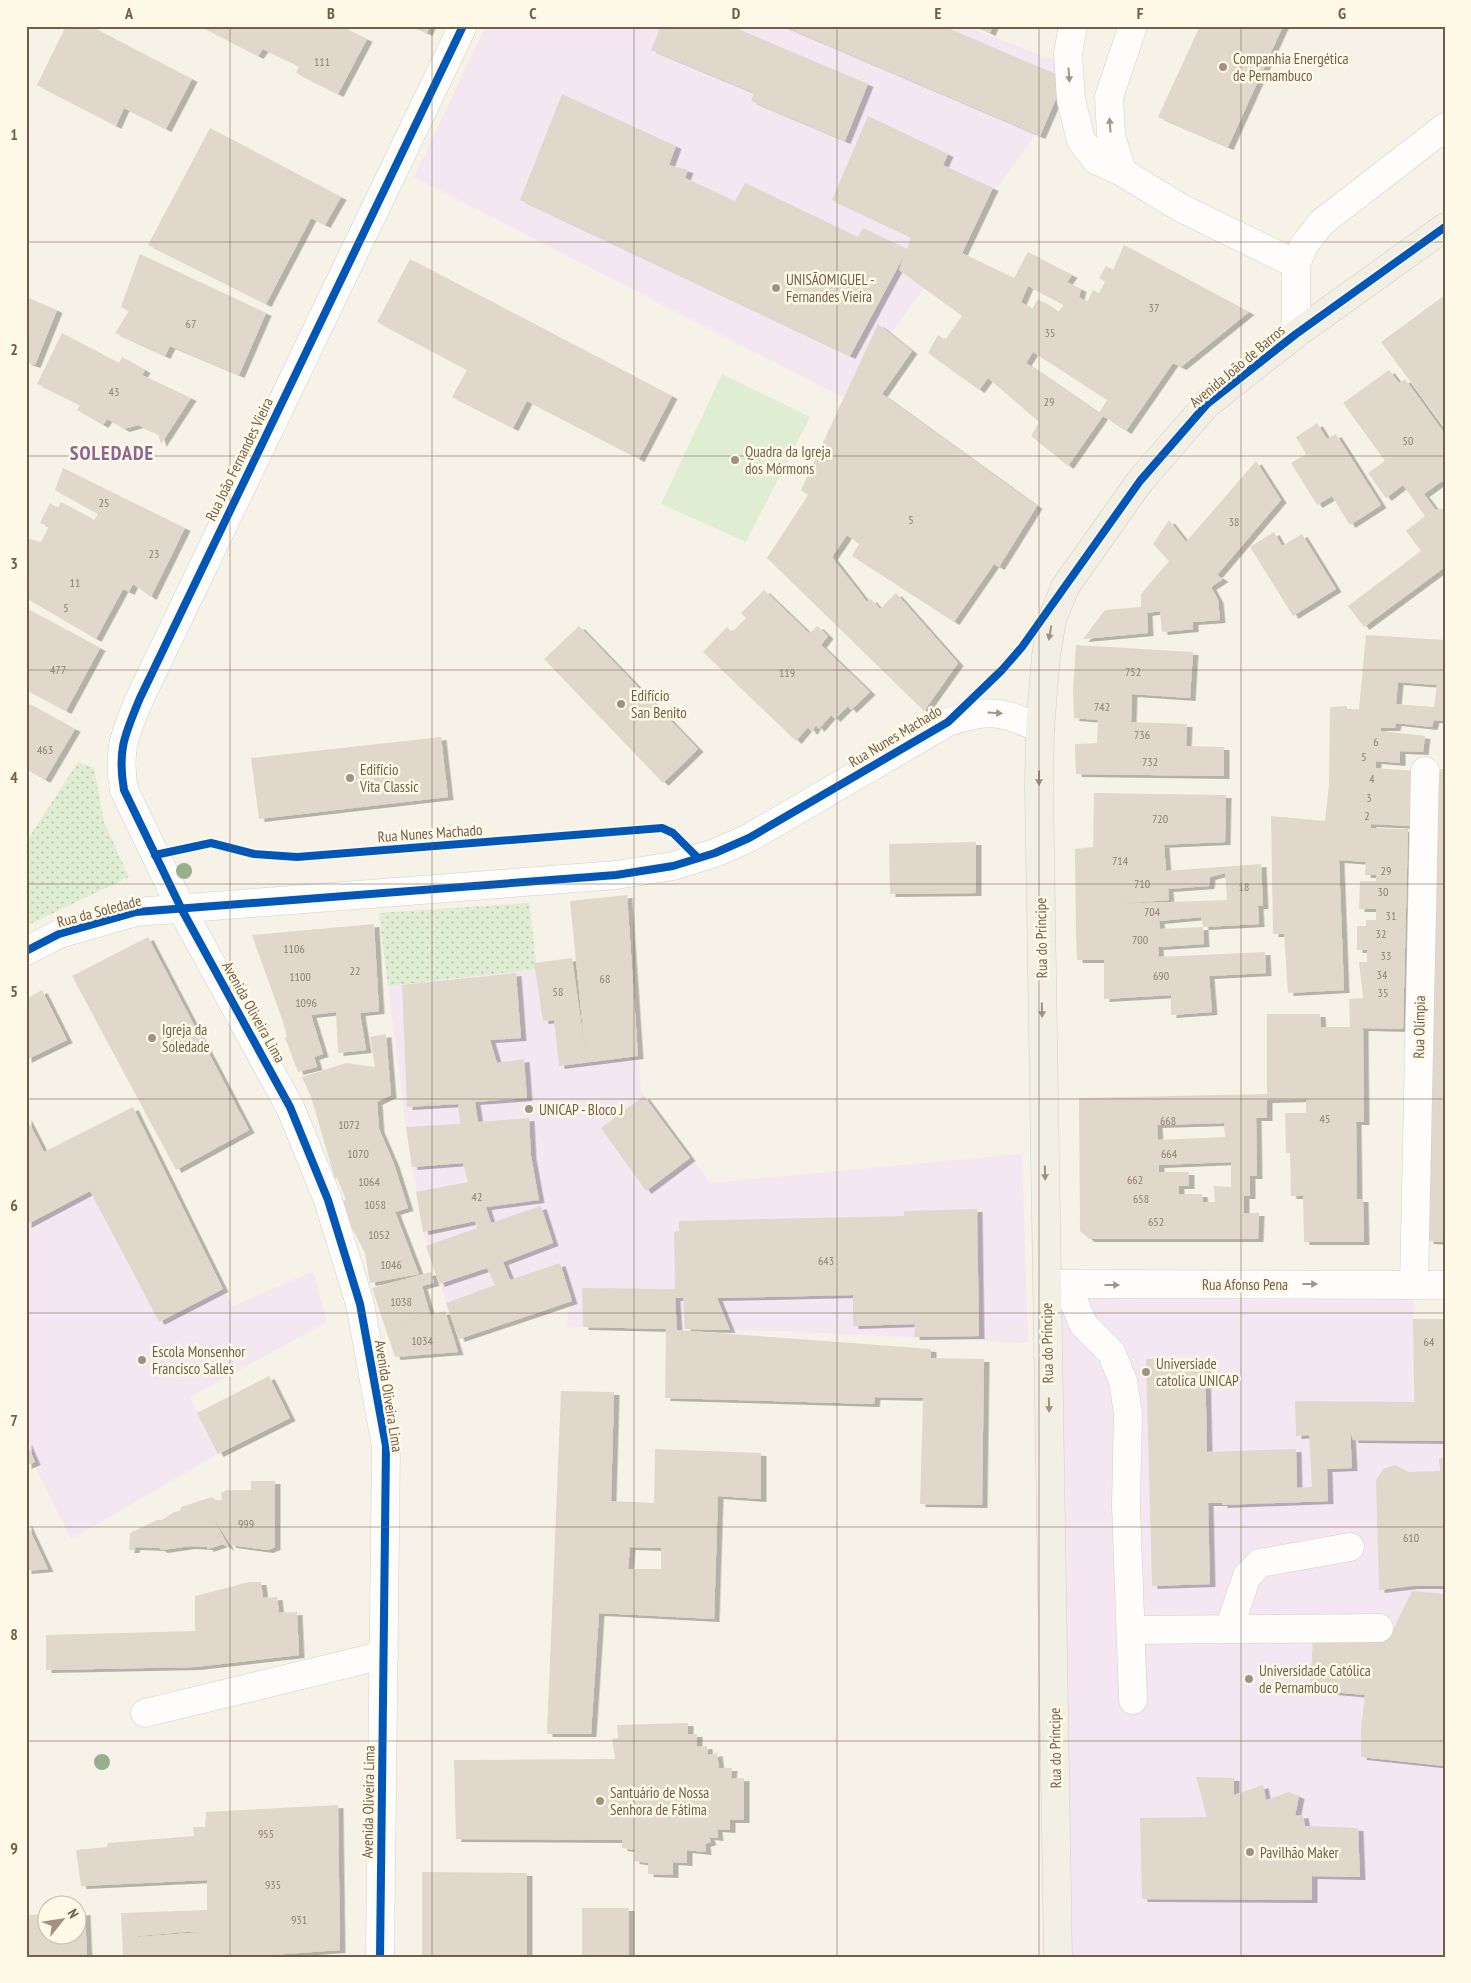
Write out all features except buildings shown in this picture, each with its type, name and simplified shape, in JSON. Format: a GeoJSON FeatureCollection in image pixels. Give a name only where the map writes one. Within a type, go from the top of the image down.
{"type":"FeatureCollection","features":[{"type":"Feature","properties":{"kind":"main road","name":"Avenida João de Barros"},"geometry":{"type":"LineString","coordinates":[[1040,729],[1046,656],[1052,620],[1065,587],[1140,481],[1207,404],[1296,334],[1445,227]]}},
{"type":"Feature","properties":{"kind":"main road","name":"Rua do Príncipe"},"geometry":{"type":"LineString","coordinates":[[1040,729],[1057,1284],[1058,1957]]}},
{"type":"Feature","properties":{"kind":"street","name":"Rua João Fernandes Vieira"},"geometry":{"type":"LineString","coordinates":[[182,910],[124,790],[120,768],[122,745],[144,688],[463,26]]}},
{"type":"Feature","properties":{"kind":"street"},"geometry":{"type":"LineString","coordinates":[[1073,26],[1068,53],[1071,100],[1081,140],[1096,160],[1122,172],[1181,208],[1296,264]]}},
{"type":"Feature","properties":{"kind":"street"},"geometry":{"type":"LineString","coordinates":[[1122,172],[1111,135],[1108,97],[1133,26]]}},
{"type":"Feature","properties":{"kind":"street"},"geometry":{"type":"LineString","coordinates":[[1296,334],[1296,264],[1304,245],[1321,222],[1445,127]]}},
{"type":"Feature","properties":{"kind":"street","name":"Rua Nunes Machado"},"geometry":{"type":"LineString","coordinates":[[182,910],[616,875],[673,866],[715,853],[749,838],[948,722],[976,713],[1001,713],[1021,719],[1040,729]]}},
{"type":"Feature","properties":{"kind":"street","name":"Rua Olímpia"},"geometry":{"type":"LineString","coordinates":[[1414,1284],[1425,771]]}},
{"type":"Feature","properties":{"kind":"street","name":"Rua da Soledade"},"geometry":{"type":"LineString","coordinates":[[26,951],[59,934],[136,912],[182,910]]}},
{"type":"Feature","properties":{"kind":"street","name":"Avenida Oliveira Lima"},"geometry":{"type":"LineString","coordinates":[[182,910],[290,1106],[328,1200],[360,1304],[386,1446],[380,1957]]}},
{"type":"Feature","properties":{"kind":"street"},"geometry":{"type":"LineString","coordinates":[[1057,1284],[1083,1324],[1111,1352],[1123,1381],[1128,1412],[1126,1505],[1133,1700]]}},
{"type":"Feature","properties":{"kind":"street","name":"Rua Afonso Pena"},"geometry":{"type":"LineString","coordinates":[[1057,1284],[1445,1285]]}},
{"type":"Feature","properties":{"kind":"street"},"geometry":{"type":"LineString","coordinates":[[1229,1629],[1247,1576],[1260,1563],[1350,1546]]}},
{"type":"Feature","properties":{"kind":"street"},"geometry":{"type":"LineString","coordinates":[[1131,1630],[1379,1628]]}},
{"type":"Feature","properties":{"kind":"street"},"geometry":{"type":"LineString","coordinates":[[145,1713],[384,1655]]}},
{"type":"Feature","properties":{"kind":"shaded area","name":"UNISÃOMIGUEL - Fernandes Vieira"},"geometry":{"type":"Polygon","coordinates":[[[486,26],[965,26],[1082,71],[844,398],[414,177],[486,26]]]}},
{"type":"Feature","properties":{"kind":"shaded area","name":"UNICAP - Bloco J"},"geometry":{"type":"Polygon","coordinates":[[[529,903],[543,1021],[554,1020],[559,1066],[638,1056],[641,1091],[710,1183],[1022,1154],[1028,1343],[780,1331],[566,1327],[571,1301],[459,1339],[423,1232],[406,1127],[379,913],[529,903]]]}},
{"type":"Feature","properties":{"kind":"shaded area","name":"Escola Monsenhor Francisco Salles"},"geometry":{"type":"Polygon","coordinates":[[[90,1191],[159,1322],[223,1289],[233,1306],[313,1271],[327,1322],[190,1397],[218,1454],[71,1539],[26,1448],[26,1223],[90,1191]]]}},
{"type":"Feature","properties":{"kind":"shaded area","name":"Universidade Católica de Pernambuco"},"geometry":{"type":"Polygon","coordinates":[[[1046,1284],[1414,1284],[1412,1400],[1445,1401],[1445,1957],[1057,1957],[1046,1284]]]}},
{"type":"Feature","properties":{"kind":"green space","name":"Quadra da Igreja dos Mórmons"},"geometry":{"type":"Polygon","coordinates":[[[722,374],[810,417],[746,542],[661,504],[722,374]]]}},
{"type":"Feature","properties":{"kind":"green space"},"geometry":{"type":"Polygon","coordinates":[[[78,762],[94,768],[104,822],[129,877],[26,926],[26,842],[78,762]]]}},
{"type":"Feature","properties":{"kind":"green space"},"geometry":{"type":"Polygon","coordinates":[[[529,903],[537,969],[388,986],[379,913],[529,903]]]}},
{"type":"Feature","properties":{"kind":"cycle path"},"geometry":{"type":"LineString","coordinates":[[380,1957],[386,1446],[360,1304],[328,1200],[290,1107],[182,910],[124,790],[121,764],[126,732],[140,698],[463,26]]}},
{"type":"Feature","properties":{"kind":"cycle path"},"geometry":{"type":"LineString","coordinates":[[26,951],[59,934],[136,912],[616,875],[673,866],[715,853],[749,838],[948,722],[1002,670],[1022,647],[1140,481],[1207,404],[1296,334],[1445,227]]}},
{"type":"Feature","properties":{"kind":"cycle path"},"geometry":{"type":"LineString","coordinates":[[155,855],[211,843],[254,854],[297,857],[662,828],[673,833],[698,858]]}},
{"type":"Feature","properties":{"kind":"place","name":"Companhia Energética de Pernambuco"},"geometry":{"type":"Point","coordinates":[1223,67]}},
{"type":"Feature","properties":{"kind":"place","name":"UNISÃOMIGUEL - Fernandes Vieira"},"geometry":{"type":"Point","coordinates":[776,288]}},
{"type":"Feature","properties":{"kind":"place","name":"Quadra da Igreja dos Mórmons"},"geometry":{"type":"Point","coordinates":[735,460]}},
{"type":"Feature","properties":{"kind":"place","name":"Edifício San Benito"},"geometry":{"type":"Point","coordinates":[621,704]}},
{"type":"Feature","properties":{"kind":"place","name":"Edifício Vita Classic"},"geometry":{"type":"Point","coordinates":[350,778]}},
{"type":"Feature","properties":{"kind":"place","name":"Igreja da Soledade"},"geometry":{"type":"Point","coordinates":[152,1038]}},
{"type":"Feature","properties":{"kind":"place","name":"UNICAP - Bloco J"},"geometry":{"type":"Point","coordinates":[529,1109]}},
{"type":"Feature","properties":{"kind":"place","name":"Escola Monsenhor Francisco Salles"},"geometry":{"type":"Point","coordinates":[142,1360]}},
{"type":"Feature","properties":{"kind":"place","name":"Universiade catolica UNICAP"},"geometry":{"type":"Point","coordinates":[1146,1372]}},
{"type":"Feature","properties":{"kind":"place","name":"Universidade Católica de Pernambuco"},"geometry":{"type":"Point","coordinates":[1249,1679]}},
{"type":"Feature","properties":{"kind":"place","name":"Santuário de Nossa Senhora de Fátima"},"geometry":{"type":"Point","coordinates":[600,1801]}},
{"type":"Feature","properties":{"kind":"place","name":"Pavilhão Maker"},"geometry":{"type":"Point","coordinates":[1250,1852]}},
{"type":"Feature","properties":{"kind":"district","name":"SOLEDADE"},"geometry":{"type":"Point","coordinates":[112,453]}}]}
